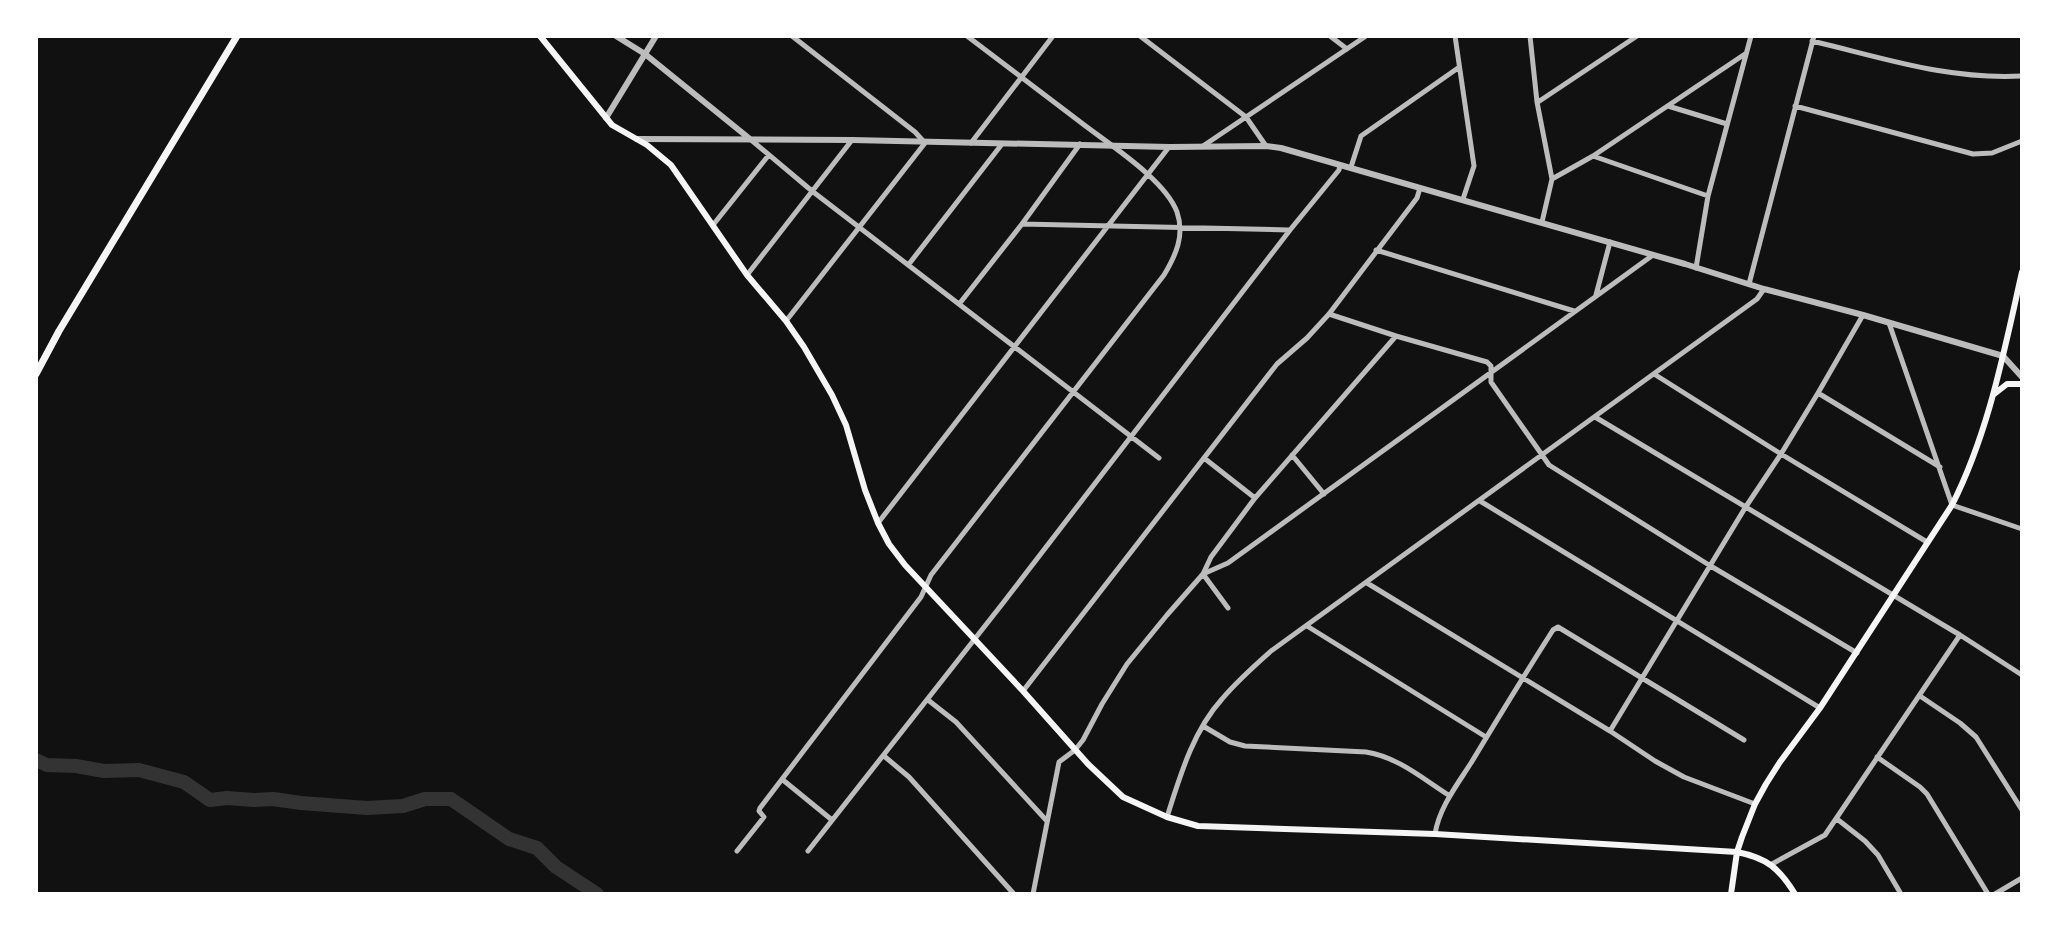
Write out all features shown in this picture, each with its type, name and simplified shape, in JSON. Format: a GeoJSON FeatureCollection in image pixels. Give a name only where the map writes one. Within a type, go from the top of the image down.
{"type":"FeatureCollection","features":[{"type":"Feature","properties":{"kind":"main road"},"geometry":{"type":"LineString","coordinates":[[36,374],[237,36]]}},
{"type":"Feature","properties":{"kind":"main road"},"geometry":{"type":"LineString","coordinates":[[540,36],[606,118],[671,165],[747,275],[804,347],[846,425],[878,523],[905,565],[1088,764],[1123,797],[1167,817],[1198,826],[1435,834],[1737,852],[1772,864],[1795,894]]}},
{"type":"Feature","properties":{"kind":"main road"},"geometry":{"type":"LineString","coordinates":[[1731,894],[1737,852],[1755,804],[1780,762],[1857,653],[1952,505],[1967,475],[1993,395],[2022,272]]}},
{"type":"Feature","properties":{"kind":"main road"},"geometry":{"type":"LineString","coordinates":[[1993,395],[2007,384],[2022,384]]}},
{"type":"Feature","properties":{"kind":"street"},"geometry":{"type":"LineString","coordinates":[[616,36],[645,54],[812,191],[1159,458]]}},
{"type":"Feature","properties":{"kind":"street"},"geometry":{"type":"LineString","coordinates":[[606,118],[656,36]]}},
{"type":"Feature","properties":{"kind":"street"},"geometry":{"type":"LineString","coordinates":[[792,36],[925,143]]}},
{"type":"Feature","properties":{"kind":"street"},"geometry":{"type":"LineString","coordinates":[[737,851],[764,817],[760,808],[921,597],[931,575],[1164,275],[1177,248],[1181,226],[1169,197],[1109,144],[967,36]]}},
{"type":"Feature","properties":{"kind":"street"},"geometry":{"type":"LineString","coordinates":[[971,144],[1053,36]]}},
{"type":"Feature","properties":{"kind":"street"},"geometry":{"type":"LineString","coordinates":[[1140,36],[1246,117],[1266,146]]}},
{"type":"Feature","properties":{"kind":"street"},"geometry":{"type":"LineString","coordinates":[[1330,36],[1347,49]]}},
{"type":"Feature","properties":{"kind":"street"},"geometry":{"type":"LineString","coordinates":[[1203,146],[1366,36]]}},
{"type":"Feature","properties":{"kind":"street"},"geometry":{"type":"LineString","coordinates":[[1455,36],[1474,166],[1463,199]]}},
{"type":"Feature","properties":{"kind":"street"},"geometry":{"type":"LineString","coordinates":[[1530,36],[1537,102],[1552,179],[1542,222]]}},
{"type":"Feature","properties":{"kind":"street"},"geometry":{"type":"LineString","coordinates":[[1537,102],[1637,36]]}},
{"type":"Feature","properties":{"kind":"street"},"geometry":{"type":"LineString","coordinates":[[1696,268],[1708,196],[1751,36]]}},
{"type":"Feature","properties":{"kind":"street"},"geometry":{"type":"LineString","coordinates":[[1749,284],[1813,38],[1943,73],[1993,78],[2022,76]]}},
{"type":"Feature","properties":{"kind":"street"},"geometry":{"type":"LineString","coordinates":[[1552,179],[1593,156],[1746,54]]}},
{"type":"Feature","properties":{"kind":"street"},"geometry":{"type":"LineString","coordinates":[[1351,167],[1361,136],[1458,68]]}},
{"type":"Feature","properties":{"kind":"street"},"geometry":{"type":"LineString","coordinates":[[1668,106],[1727,124]]}},
{"type":"Feature","properties":{"kind":"street"},"geometry":{"type":"LineString","coordinates":[[1795,106],[1973,154],[1992,153],[2022,141]]}},
{"type":"Feature","properties":{"kind":"street"},"geometry":{"type":"LineString","coordinates":[[637,139],[1281,148],[2003,356],[2022,377]]}},
{"type":"Feature","properties":{"kind":"street"},"geometry":{"type":"LineString","coordinates":[[747,275],[852,140]]}},
{"type":"Feature","properties":{"kind":"street"},"geometry":{"type":"LineString","coordinates":[[786,321],[925,143]]}},
{"type":"Feature","properties":{"kind":"street"},"geometry":{"type":"LineString","coordinates":[[909,264],[1002,144]]}},
{"type":"Feature","properties":{"kind":"street"},"geometry":{"type":"LineString","coordinates":[[960,303],[1080,144]]}},
{"type":"Feature","properties":{"kind":"street"},"geometry":{"type":"LineString","coordinates":[[878,523],[1170,147]]}},
{"type":"Feature","properties":{"kind":"street"},"geometry":{"type":"LineString","coordinates":[[713,225],[768,156]]}},
{"type":"Feature","properties":{"kind":"street"},"geometry":{"type":"LineString","coordinates":[[1593,156],[1708,196]]}},
{"type":"Feature","properties":{"kind":"street"},"geometry":{"type":"LineString","coordinates":[[808,851],[1341,164]]}},
{"type":"Feature","properties":{"kind":"street"},"geometry":{"type":"LineString","coordinates":[[1023,691],[1277,364],[1329,314],[1417,198],[1420,188]]}},
{"type":"Feature","properties":{"kind":"street"},"geometry":{"type":"LineString","coordinates":[[1022,224],[1290,230]]}},
{"type":"Feature","properties":{"kind":"street"},"geometry":{"type":"LineString","coordinates":[[1595,297],[1610,242]]}},
{"type":"Feature","properties":{"kind":"street"},"geometry":{"type":"LineString","coordinates":[[1376,250],[1575,311]]}},
{"type":"Feature","properties":{"kind":"street"},"geometry":{"type":"LineString","coordinates":[[1203,574],[1228,563],[1653,255]]}},
{"type":"Feature","properties":{"kind":"street"},"geometry":{"type":"LineString","coordinates":[[1167,817],[1183,767],[1203,726],[1220,701],[1271,651],[1757,299],[1764,289]]}},
{"type":"Feature","properties":{"kind":"street"},"geometry":{"type":"LineString","coordinates":[[1329,314],[1487,362],[1491,366],[1491,382],[1549,465],[1857,653]]}},
{"type":"Feature","properties":{"kind":"street"},"geometry":{"type":"LineString","coordinates":[[1610,731],[1863,315]]}},
{"type":"Feature","properties":{"kind":"street"},"geometry":{"type":"LineString","coordinates":[[1889,322],[1952,505],[2022,529]]}},
{"type":"Feature","properties":{"kind":"street"},"geometry":{"type":"LineString","coordinates":[[1033,894],[1059,762],[1083,740],[1127,664],[1203,574],[1211,557],[1255,498],[1396,336]]}},
{"type":"Feature","properties":{"kind":"street"},"geometry":{"type":"LineString","coordinates":[[1654,374],[1927,542]]}},
{"type":"Feature","properties":{"kind":"street"},"geometry":{"type":"LineString","coordinates":[[1818,393],[1941,468]]}},
{"type":"Feature","properties":{"kind":"street"},"geometry":{"type":"LineString","coordinates":[[1595,416],[2022,675]]}},
{"type":"Feature","properties":{"kind":"street"},"geometry":{"type":"LineString","coordinates":[[1292,455],[1324,494]]}},
{"type":"Feature","properties":{"kind":"street"},"geometry":{"type":"LineString","coordinates":[[1204,458],[1255,498]]}},
{"type":"Feature","properties":{"kind":"street"},"geometry":{"type":"LineString","coordinates":[[1480,501],[1820,708]]}},
{"type":"Feature","properties":{"kind":"street"},"geometry":{"type":"LineString","coordinates":[[1203,574],[1228,608]]}},
{"type":"Feature","properties":{"kind":"street"},"geometry":{"type":"LineString","coordinates":[[1367,583],[1655,761],[1684,777],[1755,804]]}},
{"type":"Feature","properties":{"kind":"street"},"geometry":{"type":"LineString","coordinates":[[1306,626],[1486,737]]}},
{"type":"Feature","properties":{"kind":"street"},"geometry":{"type":"LineString","coordinates":[[1435,834],[1437,820],[1450,796],[1522,678],[1558,627],[1744,740]]}},
{"type":"Feature","properties":{"kind":"street"},"geometry":{"type":"LineString","coordinates":[[1772,864],[1825,835],[1960,635]]}},
{"type":"Feature","properties":{"kind":"street"},"geometry":{"type":"LineString","coordinates":[[1920,696],[1976,737],[2022,810]]}},
{"type":"Feature","properties":{"kind":"street"},"geometry":{"type":"LineString","coordinates":[[928,700],[956,722],[1046,821]]}},
{"type":"Feature","properties":{"kind":"street"},"geometry":{"type":"LineString","coordinates":[[1203,726],[1230,742],[1245,746],[1382,755],[1450,796]]}},
{"type":"Feature","properties":{"kind":"street"},"geometry":{"type":"LineString","coordinates":[[884,756],[909,777],[1014,894]]}},
{"type":"Feature","properties":{"kind":"street"},"geometry":{"type":"LineString","coordinates":[[1877,757],[1927,794],[1988,894]]}},
{"type":"Feature","properties":{"kind":"street"},"geometry":{"type":"LineString","coordinates":[[783,780],[832,820]]}},
{"type":"Feature","properties":{"kind":"street"},"geometry":{"type":"LineString","coordinates":[[1837,819],[1878,855],[1901,894]]}},
{"type":"Feature","properties":{"kind":"street"},"geometry":{"type":"LineString","coordinates":[[1995,894],[2022,878]]}},
{"type":"Feature","properties":{"kind":"waterway"},"geometry":{"type":"LineString","coordinates":[[36,760],[47,765],[104,771],[139,770],[184,782],[210,800],[273,799],[367,808],[403,806],[425,799],[451,799],[509,839],[537,848],[556,867],[597,894]]}}]}
